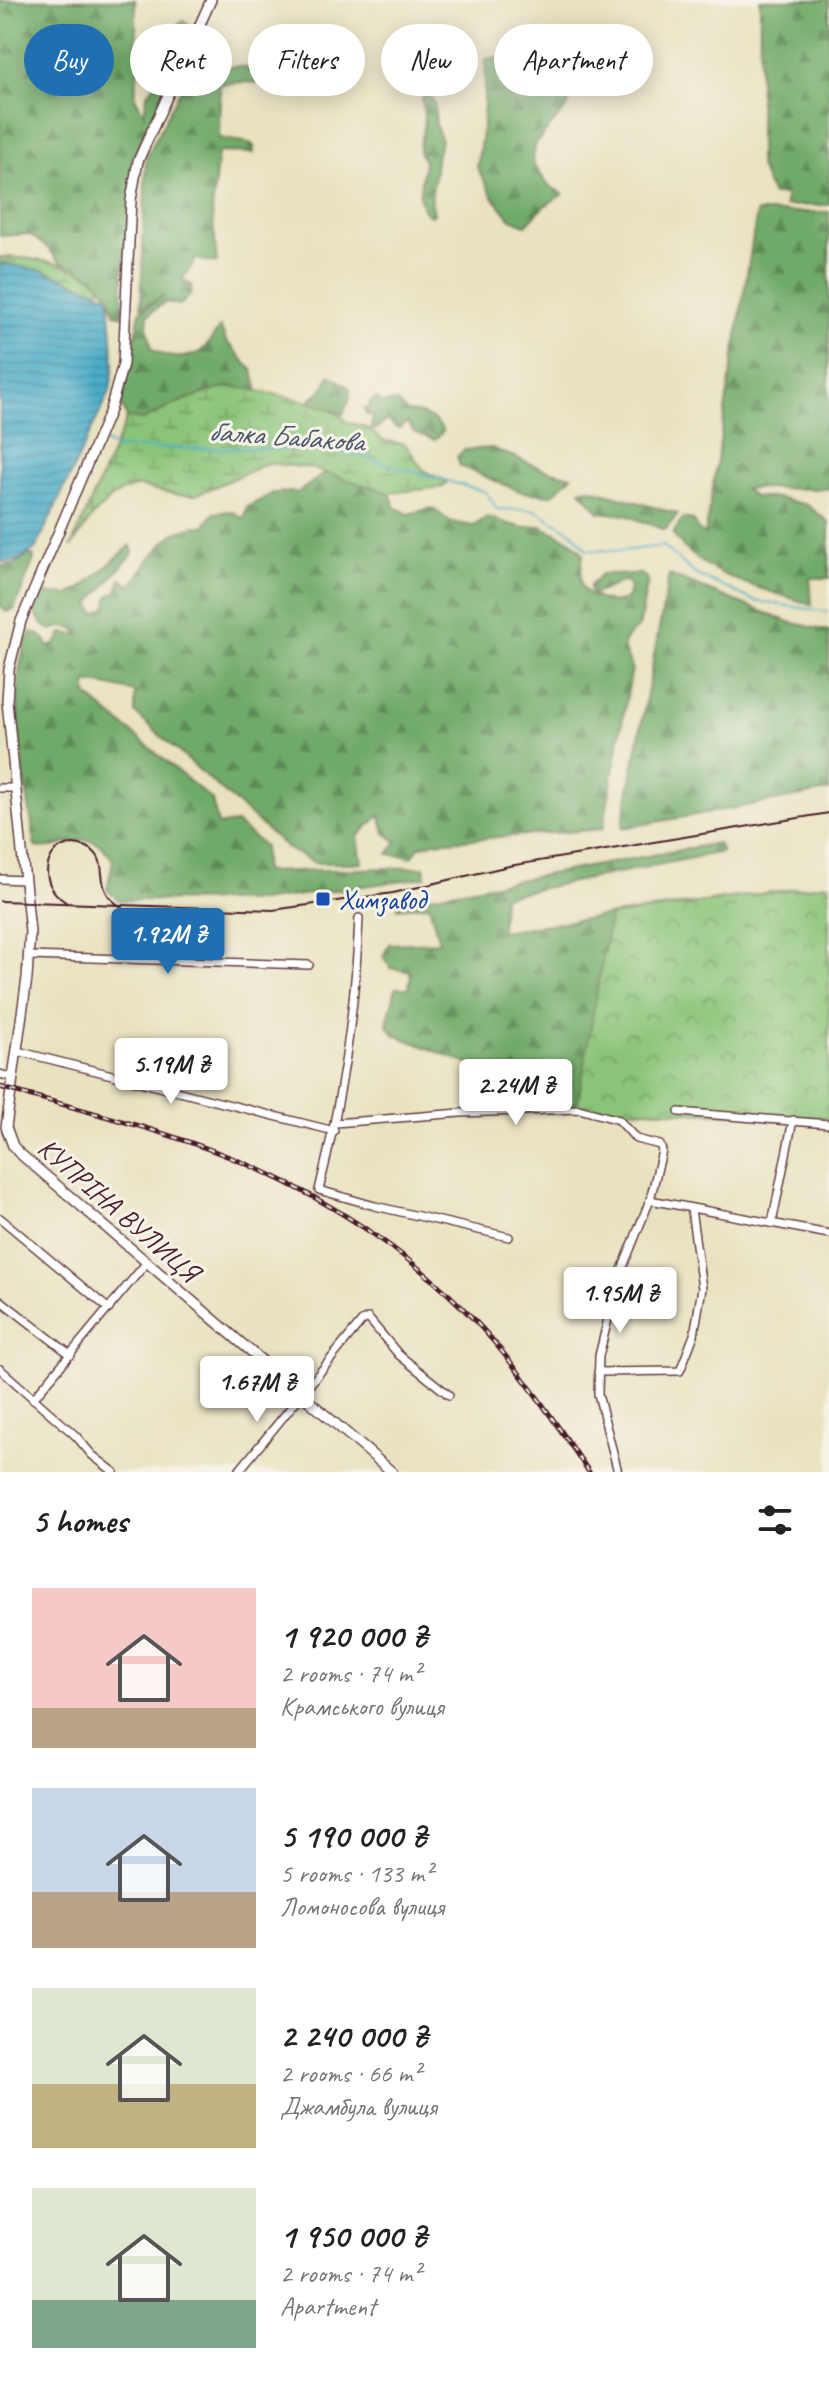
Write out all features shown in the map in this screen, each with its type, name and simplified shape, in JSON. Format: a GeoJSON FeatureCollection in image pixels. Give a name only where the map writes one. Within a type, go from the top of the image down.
{"type":"FeatureCollection","features":[{"type":"Feature","properties":{"kind":"main road","name":"КУПРІНА ВУЛИЦЯ"},"geometry":{"type":"LineString","coordinates":[[211,0],[138,161],[131,200],[125,343],[120,376],[110,410],[21,621],[3,701],[16,788],[29,956],[13,1078],[3,1119],[8,1136],[18,1152],[392,1472]]}},
{"type":"Feature","properties":{"kind":"street"},"geometry":{"type":"LineString","coordinates":[[0,788],[16,788]]}},
{"type":"Feature","properties":{"kind":"street"},"geometry":{"type":"LineString","coordinates":[[0,879],[25,880]]}},
{"type":"Feature","properties":{"kind":"street"},"geometry":{"type":"LineString","coordinates":[[359,918],[348,1058],[319,1190],[509,1237]]}},
{"type":"Feature","properties":{"kind":"street"},"geometry":{"type":"LineString","coordinates":[[29,956],[309,965]]}},
{"type":"Feature","properties":{"kind":"street"},"geometry":{"type":"LineString","coordinates":[[17,1051],[334,1127],[460,1113],[579,1109],[619,1120],[636,1139],[660,1145],[662,1151],[650,1200],[617,1282],[599,1356],[598,1394],[618,1472]]}},
{"type":"Feature","properties":{"kind":"street"},"geometry":{"type":"LineString","coordinates":[[0,1074],[13,1078]]}},
{"type":"Feature","properties":{"kind":"street"},"geometry":{"type":"LineString","coordinates":[[679,1112],[829,1124]]}},
{"type":"Feature","properties":{"kind":"street"},"geometry":{"type":"LineString","coordinates":[[772,1223],[793,1120]]}},
{"type":"Feature","properties":{"kind":"street"},"geometry":{"type":"LineString","coordinates":[[650,1200],[829,1234]]}},
{"type":"Feature","properties":{"kind":"street"},"geometry":{"type":"LineString","coordinates":[[598,1372],[680,1371],[694,1335],[702,1288],[691,1209]]}},
{"type":"Feature","properties":{"kind":"street"},"geometry":{"type":"LineString","coordinates":[[0,1218],[109,1309]]}},
{"type":"Feature","properties":{"kind":"street"},"geometry":{"type":"LineString","coordinates":[[33,1399],[147,1262]]}},
{"type":"Feature","properties":{"kind":"street"},"geometry":{"type":"LineString","coordinates":[[0,1300],[71,1355]]}},
{"type":"Feature","properties":{"kind":"street"},"geometry":{"type":"LineString","coordinates":[[238,1472],[330,1358],[368,1318],[399,1355],[449,1395]]}},
{"type":"Feature","properties":{"kind":"street"},"geometry":{"type":"LineString","coordinates":[[0,1369],[114,1472]]}},
{"type":"Feature","properties":{"kind":"green space"},"geometry":{"type":"Polygon","coordinates":[[[0,0],[135,0],[136,24],[130,24],[130,96],[135,96],[144,114],[147,96],[163,96],[135,154],[123,274],[123,316],[115,314],[109,296],[94,277],[59,262],[49,249],[29,234],[0,236],[0,0]]]}},
{"type":"Feature","properties":{"kind":"green space"},"geometry":{"type":"Polygon","coordinates":[[[760,0],[829,0],[829,205],[785,206],[785,195],[772,195],[759,166],[760,0]]]}},
{"type":"Feature","properties":{"kind":"green space"},"geometry":{"type":"Polygon","coordinates":[[[494,58],[494,96],[569,96],[568,106],[536,143],[532,162],[548,185],[563,194],[543,207],[526,225],[511,219],[493,197],[477,167],[483,125],[486,59],[494,58]]]}},
{"type":"Feature","properties":{"kind":"green space"},"geometry":{"type":"Polygon","coordinates":[[[232,67],[248,67],[248,82],[232,83],[232,67]]]}},
{"type":"Feature","properties":{"kind":"green space"},"geometry":{"type":"Polygon","coordinates":[[[177,96],[220,96],[219,138],[254,146],[254,153],[218,152],[212,210],[217,263],[196,259],[182,280],[192,285],[191,294],[180,305],[165,302],[148,315],[147,325],[152,349],[174,357],[201,351],[220,327],[226,341],[253,371],[258,392],[229,386],[182,401],[143,420],[127,418],[121,404],[140,312],[164,296],[141,308],[146,158],[177,96]]]}},
{"type":"Feature","properties":{"kind":"green space"},"geometry":{"type":"Polygon","coordinates":[[[430,96],[434,103],[441,141],[431,200],[434,214],[430,216],[421,205],[420,198],[424,161],[419,149],[424,123],[422,98],[430,96]]]}},
{"type":"Feature","properties":{"kind":"green space"},"geometry":{"type":"Polygon","coordinates":[[[757,212],[829,212],[829,489],[744,488],[754,497],[777,498],[807,505],[829,522],[829,578],[810,578],[812,605],[755,587],[718,571],[686,549],[673,534],[683,518],[693,520],[705,535],[757,212]]]}},
{"type":"Feature","properties":{"kind":"green space"},"geometry":{"type":"Polygon","coordinates":[[[0,257],[40,260],[69,267],[93,278],[102,286],[98,292],[0,277],[0,257]]]}},
{"type":"Feature","properties":{"kind":"green space"},"geometry":{"type":"Polygon","coordinates":[[[330,375],[350,388],[350,398],[343,414],[310,400],[322,390],[330,375]]]}},
{"type":"Feature","properties":{"kind":"green space"},"geometry":{"type":"Polygon","coordinates":[[[230,386],[294,398],[327,409],[346,422],[365,427],[384,441],[405,444],[424,470],[447,481],[443,487],[390,493],[310,468],[268,463],[196,495],[178,495],[138,486],[123,491],[92,517],[71,547],[127,418],[143,420],[182,401],[230,386]]]}},
{"type":"Feature","properties":{"kind":"green space"},"geometry":{"type":"Polygon","coordinates":[[[376,398],[381,403],[397,402],[407,412],[428,417],[443,431],[435,440],[414,432],[407,422],[400,428],[388,419],[375,430],[371,429],[373,416],[366,415],[364,409],[369,408],[370,402],[376,398]]]}},
{"type":"Feature","properties":{"kind":"green space"},"geometry":{"type":"Polygon","coordinates":[[[492,448],[543,469],[572,476],[552,495],[522,492],[460,466],[457,457],[464,450],[492,448]]]}},
{"type":"Feature","properties":{"kind":"green space"},"geometry":{"type":"Polygon","coordinates":[[[326,472],[390,493],[395,507],[408,514],[432,508],[451,522],[474,526],[487,517],[523,528],[541,526],[570,540],[583,553],[582,585],[589,594],[605,601],[628,598],[630,587],[626,580],[594,594],[590,586],[601,574],[641,574],[648,579],[639,627],[624,641],[632,668],[603,829],[434,842],[419,847],[412,857],[388,854],[397,842],[385,833],[380,815],[358,836],[362,863],[315,863],[288,849],[135,713],[135,692],[87,683],[87,695],[212,800],[218,825],[236,823],[264,846],[264,872],[424,867],[426,877],[260,901],[119,900],[107,890],[113,860],[95,842],[86,840],[35,847],[18,707],[18,680],[23,654],[31,632],[42,637],[48,647],[56,644],[62,633],[80,635],[70,628],[51,630],[43,625],[34,611],[40,593],[69,595],[82,588],[131,545],[133,553],[90,603],[95,613],[106,608],[109,596],[117,591],[121,579],[131,586],[170,537],[191,527],[204,526],[214,513],[232,511],[244,519],[246,508],[273,493],[299,492],[326,472]]]}},
{"type":"Feature","properties":{"kind":"green space"},"geometry":{"type":"Polygon","coordinates":[[[588,488],[678,514],[665,530],[626,515],[599,512],[580,490],[588,488]]]}},
{"type":"Feature","properties":{"kind":"green space"},"geometry":{"type":"Polygon","coordinates":[[[33,555],[34,559],[14,610],[6,612],[0,605],[0,566],[14,565],[33,555]]]}},
{"type":"Feature","properties":{"kind":"green space"},"geometry":{"type":"Polygon","coordinates":[[[669,575],[789,622],[829,631],[829,791],[622,828],[669,575]]]}},
{"type":"Feature","properties":{"kind":"green space"},"geometry":{"type":"Polygon","coordinates":[[[718,843],[722,852],[503,896],[501,931],[829,884],[829,1118],[577,1107],[395,1035],[387,1024],[396,988],[409,988],[411,972],[391,968],[383,957],[389,944],[439,942],[429,905],[397,908],[403,901],[718,843]]]}},
{"type":"Feature","properties":{"kind":"green space"},"geometry":{"type":"Polygon","coordinates":[[[829,884],[829,1118],[577,1107],[610,916],[829,884]]]}},
{"type":"Feature","properties":{"kind":"water"},"geometry":{"type":"Polygon","coordinates":[[[0,263],[44,271],[109,296],[114,365],[110,391],[36,548],[10,562],[0,561],[0,263]]]}},
{"type":"Feature","properties":{"kind":"waterway","name":"балка Бабакова"},"geometry":{"type":"LineString","coordinates":[[102,441],[117,448],[301,449],[352,454],[486,492],[497,509],[535,510],[572,532],[587,550],[621,551],[663,546],[695,574],[755,601],[829,612]]}},
{"type":"Feature","properties":{"kind":"tram line"},"geometry":{"type":"LineString","coordinates":[[0,901],[273,910],[393,893],[509,866],[829,813]]}},
{"type":"Feature","properties":{"kind":"tram line"},"geometry":{"type":"LineString","coordinates":[[67,903],[55,893],[47,871],[55,852],[63,846],[74,844],[94,852],[99,859],[106,892],[122,907]]}},
{"type":"Feature","properties":{"kind":"railway"},"geometry":{"type":"LineString","coordinates":[[0,1087],[204,1147],[270,1175],[345,1215],[414,1264],[476,1322],[527,1383],[589,1472]]}},
{"type":"Feature","properties":{"kind":"place","name":"Химзавод"},"geometry":{"type":"Point","coordinates":[323,899]}}]}
